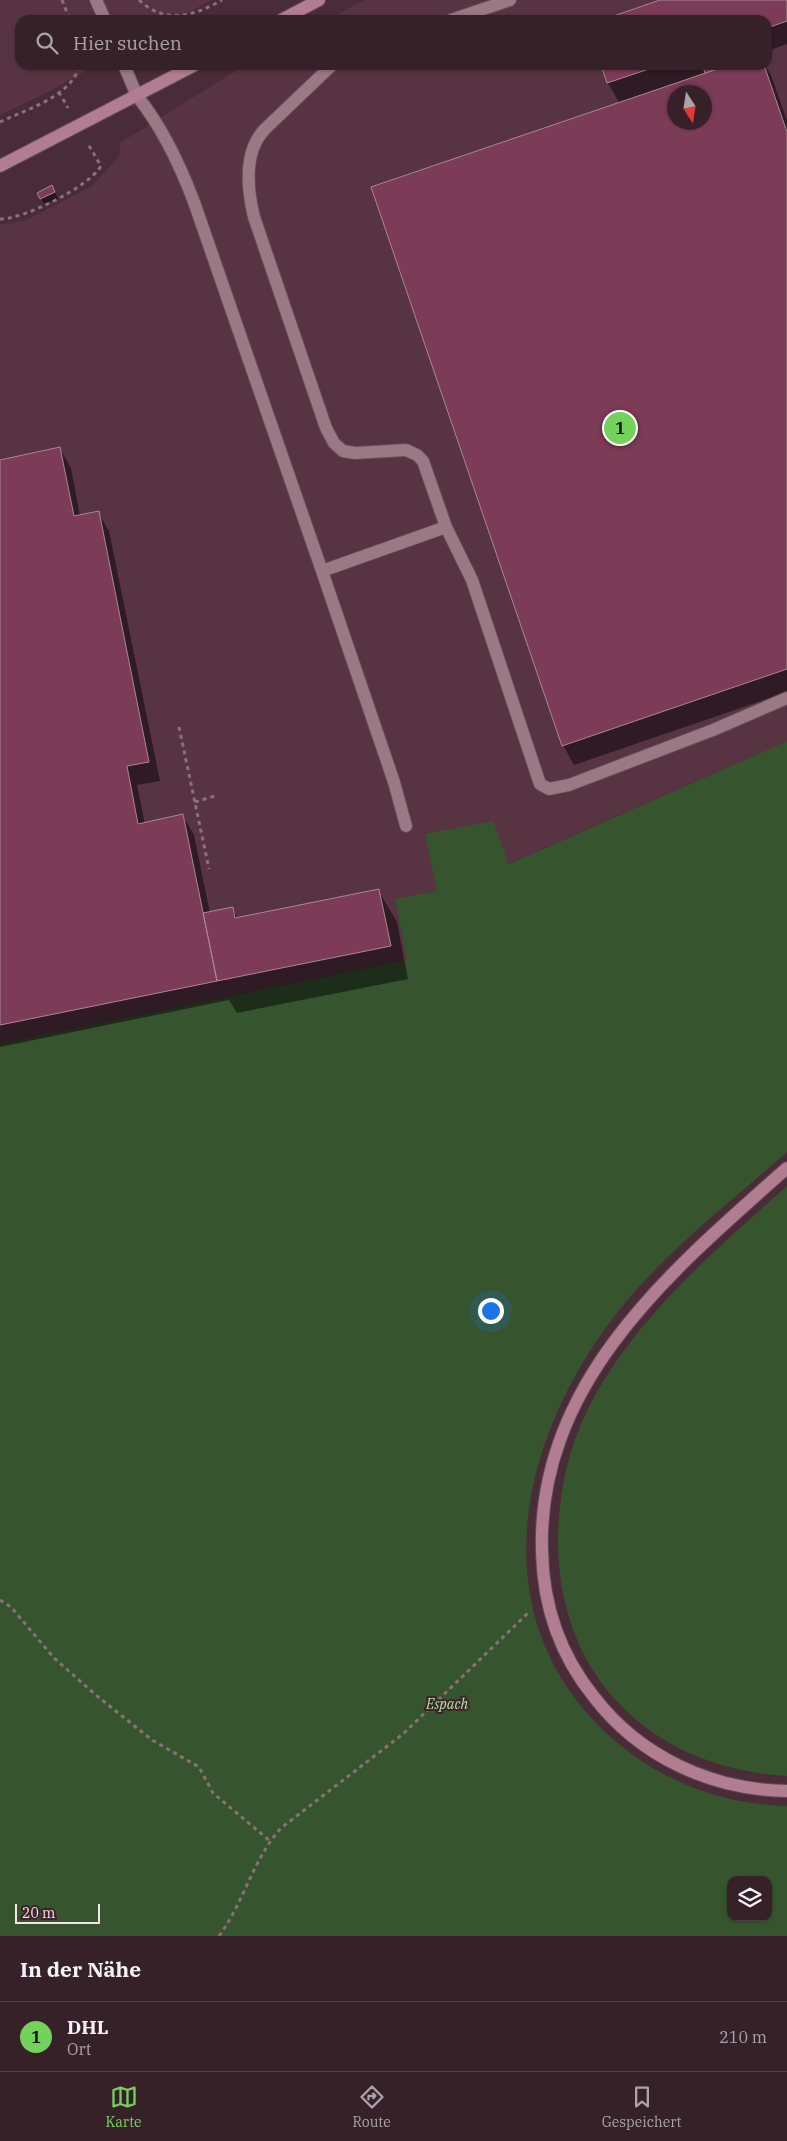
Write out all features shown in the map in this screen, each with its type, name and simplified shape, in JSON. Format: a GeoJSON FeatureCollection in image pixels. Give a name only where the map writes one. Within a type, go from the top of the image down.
{"type":"FeatureCollection","features":[{"type":"Feature","properties":{"kind":"main road"},"geometry":{"type":"LineString","coordinates":[[290,15],[319,0]]}},
{"type":"Feature","properties":{"kind":"main road"},"geometry":{"type":"LineString","coordinates":[[0,166],[186,70]]}},
{"type":"Feature","properties":{"kind":"main road"},"geometry":{"type":"LineString","coordinates":[[787,1168],[668,1277],[620,1332],[587,1383],[560,1439],[546,1493],[542,1544],[543,1575],[548,1604],[564,1650],[582,1683],[608,1715],[644,1746],[673,1763],[715,1781],[748,1788],[787,1791]]}},
{"type":"Feature","properties":{"kind":"street"},"geometry":{"type":"LineString","coordinates":[[96,0],[103,15]]}},
{"type":"Feature","properties":{"kind":"street"},"geometry":{"type":"LineString","coordinates":[[466,15],[510,0]]}},
{"type":"Feature","properties":{"kind":"street"},"geometry":{"type":"LineString","coordinates":[[127,70],[137,96],[155,120],[189,189],[322,571],[406,826]]}},
{"type":"Feature","properties":{"kind":"street"},"geometry":{"type":"LineString","coordinates":[[327,70],[265,128],[256,141],[249,169],[251,204],[326,428],[334,443],[347,452],[406,450],[417,455],[425,465],[446,527],[472,580],[534,767],[544,788],[552,789],[569,785],[713,730],[787,698]]}},
{"type":"Feature","properties":{"kind":"street"},"geometry":{"type":"LineString","coordinates":[[322,571],[446,527]]}},
{"type":"Feature","properties":{"kind":"path"},"geometry":{"type":"LineString","coordinates":[[62,0],[68,15]]}},
{"type":"Feature","properties":{"kind":"path"},"geometry":{"type":"LineString","coordinates":[[139,0],[162,14],[170,15]]}},
{"type":"Feature","properties":{"kind":"path"},"geometry":{"type":"LineString","coordinates":[[185,15],[197,13],[222,0]]}},
{"type":"Feature","properties":{"kind":"path"},"geometry":{"type":"LineString","coordinates":[[0,122],[59,92],[75,77],[78,70]]}},
{"type":"Feature","properties":{"kind":"path"},"geometry":{"type":"LineString","coordinates":[[0,219],[26,214],[88,181],[95,175],[100,166],[78,126]]}},
{"type":"Feature","properties":{"kind":"path"},"geometry":{"type":"LineString","coordinates":[[179,727],[209,869]]}},
{"type":"Feature","properties":{"kind":"path"},"geometry":{"type":"LineString","coordinates":[[195,802],[215,796]]}},
{"type":"Feature","properties":{"kind":"path"},"geometry":{"type":"LineString","coordinates":[[0,1600],[11,1607],[54,1658],[97,1696],[152,1740],[199,1767],[213,1793],[270,1842]]}},
{"type":"Feature","properties":{"kind":"path"},"geometry":{"type":"LineString","coordinates":[[219,1936],[234,1914],[270,1842],[291,1819],[404,1734],[525,1614],[548,1604]]}},
{"type":"Feature","properties":{"kind":"shaded area"},"geometry":{"type":"Polygon","coordinates":[[[0,0],[211,0],[184,15],[15,15],[15,70],[87,70],[52,90],[0,115],[0,0]]]}},
{"type":"Feature","properties":{"kind":"shaded area"},"geometry":{"type":"Polygon","coordinates":[[[364,0],[787,0],[787,741],[508,864],[426,834],[437,891],[395,900],[408,960],[0,1044],[0,225],[27,220],[92,186],[119,157],[120,143],[237,70],[772,70],[772,15],[336,15],[364,0]]]}},
{"type":"Feature","properties":{"kind":"green space","name":"Espach"},"geometry":{"type":"Polygon","coordinates":[[[787,741],[787,1152],[672,1253],[637,1289],[601,1335],[570,1385],[547,1438],[532,1494],[526,1550],[532,1606],[551,1660],[585,1711],[605,1732],[627,1751],[651,1767],[702,1791],[729,1799],[787,1806],[787,1936],[0,1936],[0,1044],[407,960],[395,899],[437,891],[425,834],[493,821],[509,864],[787,741]]]}},
{"type":"Feature","properties":{"kind":"green space"},"geometry":{"type":"Polygon","coordinates":[[[787,1186],[787,1776],[738,1769],[693,1755],[654,1733],[620,1705],[593,1671],[574,1631],[562,1586],[558,1536],[560,1504],[570,1456],[580,1426],[605,1378],[627,1347],[676,1289],[787,1186]]]}},
{"type":"Feature","properties":{"kind":"building"},"geometry":{"type":"Polygon","coordinates":[[[660,0],[787,0],[787,21],[772,26],[772,15],[616,15],[660,0]]]}},
{"type":"Feature","properties":{"kind":"building"},"geometry":{"type":"Polygon","coordinates":[[[603,70],[646,70],[607,83],[603,70]]]}},
{"type":"Feature","properties":{"kind":"building"},"geometry":{"type":"Polygon","coordinates":[[[714,70],[766,70],[787,132],[787,669],[562,746],[371,187],[667,86],[667,130],[712,130],[712,85],[670,85],[714,70]]]}},
{"type":"Feature","properties":{"kind":"building"},"geometry":{"type":"Polygon","coordinates":[[[52,185],[55,192],[40,199],[37,193],[52,185]]]}},
{"type":"Feature","properties":{"kind":"building"},"geometry":{"type":"Polygon","coordinates":[[[60,447],[74,516],[99,511],[149,762],[127,766],[138,824],[183,814],[217,981],[0,1025],[0,460],[60,447]]]}},
{"type":"Feature","properties":{"kind":"building"},"geometry":{"type":"Polygon","coordinates":[[[379,889],[391,946],[217,981],[203,913],[233,907],[235,918],[379,889]]]}},
{"type":"Feature","properties":{"kind":"place","name":"DHL"},"geometry":{"type":"Point","coordinates":[620,428]}}]}
